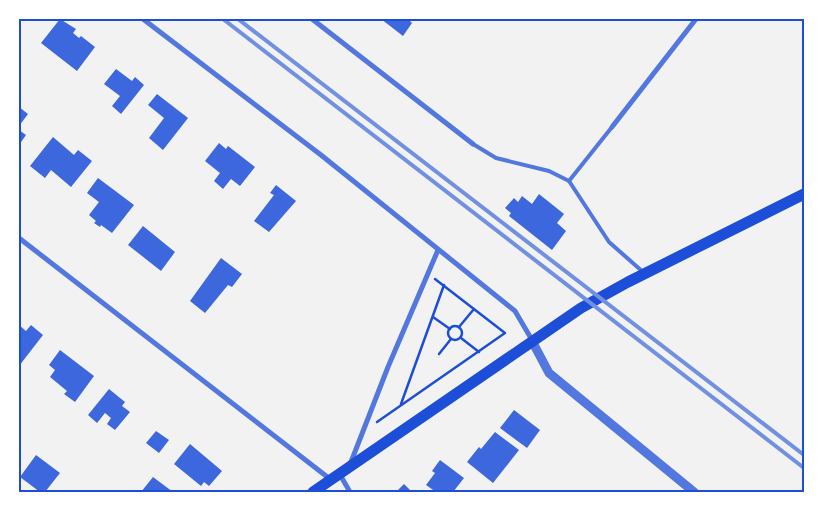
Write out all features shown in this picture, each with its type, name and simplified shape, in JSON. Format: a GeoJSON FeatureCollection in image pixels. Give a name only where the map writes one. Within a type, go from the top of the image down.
{"type":"FeatureCollection","features":[{"type":"Feature","properties":{"kind":"main road"},"geometry":{"type":"LineString","coordinates":[[313,492],[581,308],[804,194]]}},
{"type":"Feature","properties":{"kind":"street"},"geometry":{"type":"LineString","coordinates":[[143,19],[321,155],[514,311],[549,373],[694,492]]}},
{"type":"Feature","properties":{"kind":"street"},"geometry":{"type":"LineString","coordinates":[[312,19],[473,144]]}},
{"type":"Feature","properties":{"kind":"street"},"geometry":{"type":"LineString","coordinates":[[612,127],[696,19]]}},
{"type":"Feature","properties":{"kind":"street"},"geometry":{"type":"LineString","coordinates":[[19,238],[335,476],[350,492]]}},
{"type":"Feature","properties":{"kind":"street"},"geometry":{"type":"LineString","coordinates":[[350,465],[438,250]]}},
{"type":"Feature","properties":{"kind":"lane"},"geometry":{"type":"LineString","coordinates":[[569,181],[612,127]]}},
{"type":"Feature","properties":{"kind":"lane"},"geometry":{"type":"LineString","coordinates":[[473,144],[496,158],[549,171],[569,181],[609,242],[645,274]]}},
{"type":"Feature","properties":{"kind":"path"},"geometry":{"type":"LineString","coordinates":[[363,431],[505,333],[428,273]]}},
{"type":"Feature","properties":{"kind":"path"},"geometry":{"type":"LineString","coordinates":[[400,406],[444,285]]}},
{"type":"Feature","properties":{"kind":"path"},"geometry":{"type":"LineString","coordinates":[[459,328],[474,309]]}},
{"type":"Feature","properties":{"kind":"path"},"geometry":{"type":"LineString","coordinates":[[432,317],[450,329]]}},
{"type":"Feature","properties":{"kind":"path"},"geometry":{"type":"LineString","coordinates":[[451,339],[448,334],[450,329],[456,326],[459,328]]}},
{"type":"Feature","properties":{"kind":"path"},"geometry":{"type":"LineString","coordinates":[[459,328],[462,332],[461,338]]}},
{"type":"Feature","properties":{"kind":"path"},"geometry":{"type":"LineString","coordinates":[[461,338],[479,352]]}},
{"type":"Feature","properties":{"kind":"path"},"geometry":{"type":"LineString","coordinates":[[451,339],[461,338]]}},
{"type":"Feature","properties":{"kind":"path"},"geometry":{"type":"LineString","coordinates":[[439,354],[451,339]]}},
{"type":"Feature","properties":{"kind":"building"},"geometry":{"type":"Polygon","coordinates":[[[60,19],[76,29],[73,33],[79,38],[81,36],[95,47],[77,71],[41,43],[60,19]]]}},
{"type":"Feature","properties":{"kind":"building"},"geometry":{"type":"Polygon","coordinates":[[[381,19],[408,19],[412,23],[403,36],[381,19]]]}},
{"type":"Feature","properties":{"kind":"building"},"geometry":{"type":"Polygon","coordinates":[[[116,69],[132,81],[135,77],[144,85],[121,114],[112,106],[120,96],[104,84],[116,69]]]}},
{"type":"Feature","properties":{"kind":"building"},"geometry":{"type":"Polygon","coordinates":[[[157,94],[188,118],[163,150],[149,138],[164,118],[148,105],[157,94]]]}},
{"type":"Feature","properties":{"kind":"building"},"geometry":{"type":"Polygon","coordinates":[[[19,107],[28,114],[19,126],[19,107]]]}},
{"type":"Feature","properties":{"kind":"building"},"geometry":{"type":"Polygon","coordinates":[[[19,130],[26,135],[19,145],[19,130]]]}},
{"type":"Feature","properties":{"kind":"building"},"geometry":{"type":"Polygon","coordinates":[[[53,137],[74,155],[78,150],[92,161],[71,187],[51,170],[45,178],[30,166],[53,137]]]}},
{"type":"Feature","properties":{"kind":"building"},"geometry":{"type":"Polygon","coordinates":[[[219,143],[226,149],[228,146],[255,167],[240,186],[231,179],[223,189],[214,181],[220,173],[205,161],[219,143]]]}},
{"type":"Feature","properties":{"kind":"building"},"geometry":{"type":"Polygon","coordinates":[[[98,178],[134,205],[112,233],[101,225],[100,227],[94,223],[96,221],[89,215],[99,202],[87,193],[98,178]]]}},
{"type":"Feature","properties":{"kind":"building"},"geometry":{"type":"Polygon","coordinates":[[[276,185],[296,201],[269,232],[254,221],[274,195],[270,193],[276,185]]]}},
{"type":"Feature","properties":{"kind":"building"},"geometry":{"type":"Polygon","coordinates":[[[539,194],[564,214],[557,223],[566,231],[552,250],[509,216],[511,213],[505,208],[514,198],[518,202],[522,196],[532,204],[539,194]]]}},
{"type":"Feature","properties":{"kind":"building"},"geometry":{"type":"Polygon","coordinates":[[[143,226],[175,252],[161,271],[128,245],[143,226]]]}},
{"type":"Feature","properties":{"kind":"building"},"geometry":{"type":"Polygon","coordinates":[[[221,258],[242,274],[232,287],[228,285],[205,313],[190,301],[221,258]]]}},
{"type":"Feature","properties":{"kind":"building"},"geometry":{"type":"Polygon","coordinates":[[[19,325],[26,331],[31,325],[43,335],[19,366],[19,325]]]}},
{"type":"Feature","properties":{"kind":"building"},"geometry":{"type":"Polygon","coordinates":[[[60,350],[94,376],[75,402],[64,394],[67,391],[50,377],[55,370],[49,365],[60,350]]]}},
{"type":"Feature","properties":{"kind":"building"},"geometry":{"type":"Polygon","coordinates":[[[109,389],[125,402],[122,406],[130,412],[115,430],[107,424],[111,418],[105,413],[97,423],[88,415],[109,389]]]}},
{"type":"Feature","properties":{"kind":"building"},"geometry":{"type":"Polygon","coordinates":[[[514,410],[540,430],[527,448],[500,428],[514,410]]]}},
{"type":"Feature","properties":{"kind":"building"},"geometry":{"type":"Polygon","coordinates":[[[156,431],[169,440],[159,453],[146,443],[156,431]]]}},
{"type":"Feature","properties":{"kind":"building"},"geometry":{"type":"Polygon","coordinates":[[[495,432],[519,450],[493,483],[467,462],[495,432]]]}},
{"type":"Feature","properties":{"kind":"building"},"geometry":{"type":"Polygon","coordinates":[[[190,444],[222,471],[209,486],[204,482],[201,486],[174,464],[190,444]]]}},
{"type":"Feature","properties":{"kind":"building"},"geometry":{"type":"Polygon","coordinates":[[[36,455],[60,473],[45,492],[40,492],[20,477],[36,455]]]}},
{"type":"Feature","properties":{"kind":"building"},"geometry":{"type":"Polygon","coordinates":[[[440,460],[464,478],[453,492],[436,492],[426,485],[435,473],[432,471],[440,460]]]}},
{"type":"Feature","properties":{"kind":"building"},"geometry":{"type":"Polygon","coordinates":[[[153,477],[173,492],[141,492],[153,477]]]}},
{"type":"Feature","properties":{"kind":"building"},"geometry":{"type":"Polygon","coordinates":[[[404,484],[412,492],[396,492],[404,484]]]}},
{"type":"Feature","properties":{"kind":"railway"},"geometry":{"type":"LineString","coordinates":[[223,19],[804,468]]}},
{"type":"Feature","properties":{"kind":"railway"},"geometry":{"type":"LineString","coordinates":[[238,19],[804,455]]}}]}
